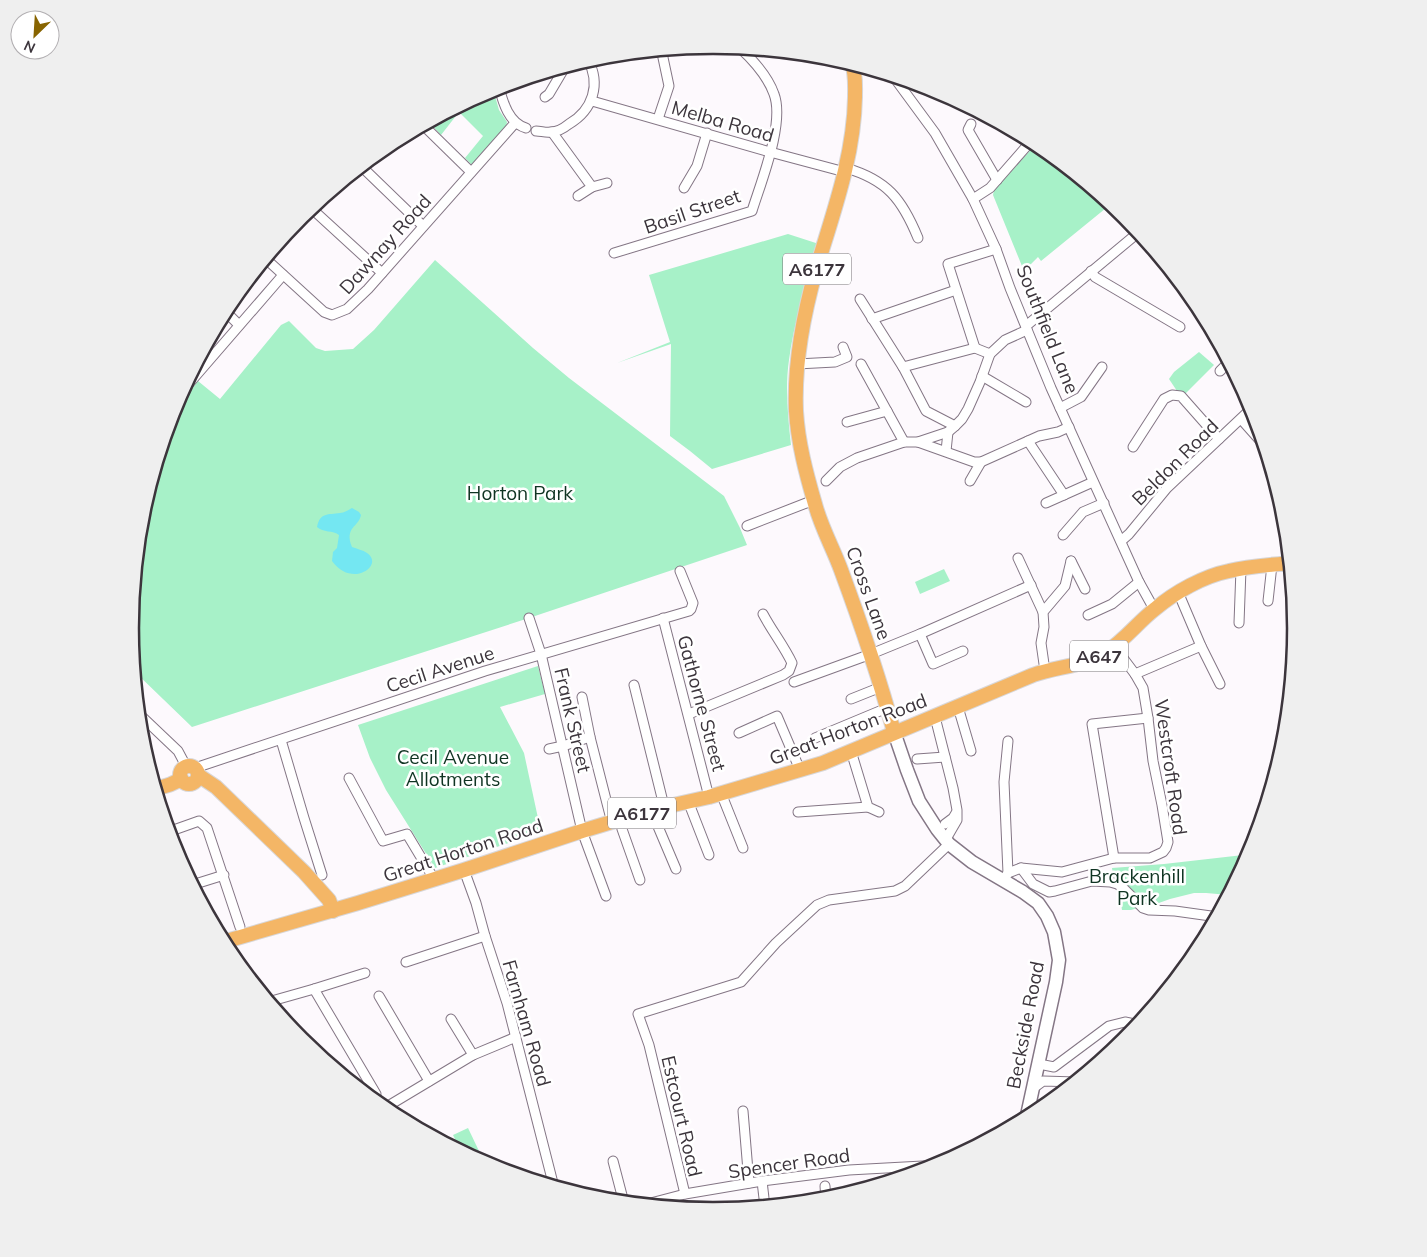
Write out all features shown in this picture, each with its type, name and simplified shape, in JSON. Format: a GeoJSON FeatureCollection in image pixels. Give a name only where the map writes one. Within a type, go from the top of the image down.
{"type":"FeatureCollection","features":[{"type":"Feature","properties":{"kind":"main road","name":"A6177"},"geometry":{"type":"LineString","coordinates":[[797,364],[802,324],[837,202],[851,144],[856,72]]}},
{"type":"Feature","properties":{"kind":"main road","name":"Cross Lane"},"geometry":{"type":"LineString","coordinates":[[797,364],[796,410],[799,443],[805,469],[814,500],[871,654],[894,732]]}},
{"type":"Feature","properties":{"kind":"main road","name":"Great Horton Road"},"geometry":{"type":"LineString","coordinates":[[331,905],[434,879],[658,808],[715,795],[823,763],[894,732],[935,717],[999,688],[1045,671],[1088,662],[1107,652],[1154,609],[1178,592],[1220,574],[1241,569],[1284,564]]}},
{"type":"Feature","properties":{"kind":"main road"},"geometry":{"type":"LineString","coordinates":[[161,787],[175,783],[193,772],[216,787],[304,872],[331,905],[317,916],[231,940]]}},
{"type":"Feature","properties":{"kind":"street"},"geometry":{"type":"LineString","coordinates":[[747,55],[763,72],[775,95],[777,113],[770,152]]}},
{"type":"Feature","properties":{"kind":"street"},"geometry":{"type":"LineString","coordinates":[[658,119],[669,86],[663,56]]}},
{"type":"Feature","properties":{"kind":"street"},"geometry":{"type":"LineString","coordinates":[[536,130],[552,132],[562,129],[582,115],[592,101],[594,90],[591,67]]}},
{"type":"Feature","properties":{"kind":"street"},"geometry":{"type":"LineString","coordinates":[[545,97],[549,94],[561,74]]}},
{"type":"Feature","properties":{"kind":"street","name":"Southfield Lane"},"geometry":{"type":"LineString","coordinates":[[900,85],[935,133],[973,199],[996,249],[1026,328],[1060,408],[1139,582],[1154,609]]}},
{"type":"Feature","properties":{"kind":"street"},"geometry":{"type":"LineString","coordinates":[[502,95],[507,111],[515,123],[526,128]]}},
{"type":"Feature","properties":{"kind":"street","name":"Melba Road"},"geometry":{"type":"LineString","coordinates":[[592,101],[770,152],[858,172],[875,180],[889,190],[902,204],[918,238]]}},
{"type":"Feature","properties":{"kind":"street","name":"Dawnay Road"},"geometry":{"type":"LineString","coordinates":[[271,263],[324,312],[332,314],[347,309],[358,300],[515,123]]}},
{"type":"Feature","properties":{"kind":"street"},"geometry":{"type":"LineString","coordinates":[[971,124],[968,130],[997,180]]}},
{"type":"Feature","properties":{"kind":"street"},"geometry":{"type":"LineString","coordinates":[[428,130],[471,172]]}},
{"type":"Feature","properties":{"kind":"street"},"geometry":{"type":"LineString","coordinates":[[552,132],[592,187]]}},
{"type":"Feature","properties":{"kind":"street"},"geometry":{"type":"LineString","coordinates":[[684,188],[697,166],[707,133]]}},
{"type":"Feature","properties":{"kind":"street"},"geometry":{"type":"LineString","coordinates":[[973,199],[990,188],[1026,147]]}},
{"type":"Feature","properties":{"kind":"street","name":"Basil Street"},"geometry":{"type":"LineString","coordinates":[[614,253],[752,211],[770,152]]}},
{"type":"Feature","properties":{"kind":"street"},"geometry":{"type":"LineString","coordinates":[[366,171],[423,226]]}},
{"type":"Feature","properties":{"kind":"street"},"geometry":{"type":"LineString","coordinates":[[578,196],[592,187],[607,183]]}},
{"type":"Feature","properties":{"kind":"street"},"geometry":{"type":"LineString","coordinates":[[317,213],[382,273]]}},
{"type":"Feature","properties":{"kind":"street"},"geometry":{"type":"LineString","coordinates":[[946,451],[951,429],[968,409],[990,354],[1005,340],[1026,328],[1134,237]]}},
{"type":"Feature","properties":{"kind":"street"},"geometry":{"type":"LineString","coordinates":[[975,348],[948,264],[996,249]]}},
{"type":"Feature","properties":{"kind":"street"},"geometry":{"type":"LineString","coordinates":[[1091,272],[1095,277],[1180,327]]}},
{"type":"Feature","properties":{"kind":"street"},"geometry":{"type":"LineString","coordinates":[[200,371],[283,275]]}},
{"type":"Feature","properties":{"kind":"street"},"geometry":{"type":"LineString","coordinates":[[872,319],[956,290]]}},
{"type":"Feature","properties":{"kind":"street"},"geometry":{"type":"LineString","coordinates":[[860,299],[903,367],[926,411],[951,429]]}},
{"type":"Feature","properties":{"kind":"street"},"geometry":{"type":"LineString","coordinates":[[231,317],[239,325]]}},
{"type":"Feature","properties":{"kind":"street"},"geometry":{"type":"LineString","coordinates":[[797,364],[835,362],[846,357],[844,347]]}},
{"type":"Feature","properties":{"kind":"street"},"geometry":{"type":"LineString","coordinates":[[903,367],[975,348],[990,354]]}},
{"type":"Feature","properties":{"kind":"street"},"geometry":{"type":"LineString","coordinates":[[861,364],[904,442]]}},
{"type":"Feature","properties":{"kind":"street"},"geometry":{"type":"LineString","coordinates":[[1220,371],[1225,366]]}},
{"type":"Feature","properties":{"kind":"street"},"geometry":{"type":"LineString","coordinates":[[1060,408],[1081,397],[1102,367]]}},
{"type":"Feature","properties":{"kind":"street"},"geometry":{"type":"LineString","coordinates":[[982,376],[1026,402]]}},
{"type":"Feature","properties":{"kind":"street"},"geometry":{"type":"LineString","coordinates":[[1133,447],[1164,398],[1172,395],[1181,396],[1219,439]]}},
{"type":"Feature","properties":{"kind":"street"},"geometry":{"type":"LineString","coordinates":[[848,422],[887,411]]}},
{"type":"Feature","properties":{"kind":"street","name":"Beldon Road"},"geometry":{"type":"LineString","coordinates":[[1121,541],[1167,488],[1246,414]]}},
{"type":"Feature","properties":{"kind":"street"},"geometry":{"type":"LineString","coordinates":[[1240,419],[1254,434]]}},
{"type":"Feature","properties":{"kind":"street"},"geometry":{"type":"LineString","coordinates":[[826,480],[840,467],[857,458],[904,442],[918,442],[974,462],[981,462],[1039,436],[1058,432],[1069,427]]}},
{"type":"Feature","properties":{"kind":"street"},"geometry":{"type":"LineString","coordinates":[[918,442],[951,429]]}},
{"type":"Feature","properties":{"kind":"street"},"geometry":{"type":"LineString","coordinates":[[1028,441],[1064,494]]}},
{"type":"Feature","properties":{"kind":"street"},"geometry":{"type":"LineString","coordinates":[[970,481],[981,462]]}},
{"type":"Feature","properties":{"kind":"street"},"geometry":{"type":"LineString","coordinates":[[1046,503],[1094,482]]}},
{"type":"Feature","properties":{"kind":"street"},"geometry":{"type":"LineString","coordinates":[[747,526],[814,500]]}},
{"type":"Feature","properties":{"kind":"street"},"geometry":{"type":"LineString","coordinates":[[1063,534],[1083,512],[1104,503]]}},
{"type":"Feature","properties":{"kind":"street"},"geometry":{"type":"LineString","coordinates":[[1018,558],[1043,612],[1044,627],[1041,643],[1045,671]]}},
{"type":"Feature","properties":{"kind":"street"},"geometry":{"type":"LineString","coordinates":[[1043,612],[1065,586],[1072,561],[1085,590]]}},
{"type":"Feature","properties":{"kind":"street"},"geometry":{"type":"LineString","coordinates":[[1268,601],[1272,565]]}},
{"type":"Feature","properties":{"kind":"street"},"geometry":{"type":"LineString","coordinates":[[1239,623],[1241,569]]}},
{"type":"Feature","properties":{"kind":"street","name":"Cecil Avenue"},"geometry":{"type":"LineString","coordinates":[[193,772],[281,740],[486,671],[691,609],[693,603],[680,571]]}},
{"type":"Feature","properties":{"kind":"street"},"geometry":{"type":"LineString","coordinates":[[1088,615],[1112,604],[1139,582]]}},
{"type":"Feature","properties":{"kind":"street"},"geometry":{"type":"LineString","coordinates":[[794,682],[920,634],[1030,585]]}},
{"type":"Feature","properties":{"kind":"street"},"geometry":{"type":"LineString","coordinates":[[1178,592],[1201,646],[1220,684]]}},
{"type":"Feature","properties":{"kind":"street"},"geometry":{"type":"LineString","coordinates":[[689,714],[783,676],[789,671],[792,663],[762,614]]}},
{"type":"Feature","properties":{"kind":"street","name":"Frank Street"},"geometry":{"type":"LineString","coordinates":[[529,618],[541,654],[582,831],[606,896]]}},
{"type":"Feature","properties":{"kind":"street","name":"Gathorne Street"},"geometry":{"type":"LineString","coordinates":[[663,618],[689,714],[715,795],[743,848]]}},
{"type":"Feature","properties":{"kind":"street"},"geometry":{"type":"LineString","coordinates":[[920,634],[932,664],[964,651]]}},
{"type":"Feature","properties":{"kind":"street","name":"Westcroft Road"},"geometry":{"type":"LineString","coordinates":[[1005,877],[1021,868],[1062,872],[1114,858],[1150,858],[1159,855],[1166,848],[1168,842],[1152,761],[1143,688],[1114,646]]}},
{"type":"Feature","properties":{"kind":"street"},"geometry":{"type":"LineString","coordinates":[[1135,674],[1201,646]]}},
{"type":"Feature","properties":{"kind":"street"},"geometry":{"type":"LineString","coordinates":[[634,685],[658,808],[676,869]]}},
{"type":"Feature","properties":{"kind":"street"},"geometry":{"type":"LineString","coordinates":[[851,698],[881,687]]}},
{"type":"Feature","properties":{"kind":"street"},"geometry":{"type":"LineString","coordinates":[[582,697],[590,737],[616,821],[622,829],[640,880]]}},
{"type":"Feature","properties":{"kind":"street"},"geometry":{"type":"LineString","coordinates":[[958,707],[971,751]]}},
{"type":"Feature","properties":{"kind":"street"},"geometry":{"type":"LineString","coordinates":[[816,738],[887,708]]}},
{"type":"Feature","properties":{"kind":"street"},"geometry":{"type":"LineString","coordinates":[[739,734],[777,716],[800,770]]}},
{"type":"Feature","properties":{"kind":"street"},"geometry":{"type":"LineString","coordinates":[[935,717],[957,810],[957,820],[947,841]]}},
{"type":"Feature","properties":{"kind":"street"},"geometry":{"type":"LineString","coordinates":[[1114,858],[1092,724],[1148,718]]}},
{"type":"Feature","properties":{"kind":"street"},"geometry":{"type":"LineString","coordinates":[[147,721],[178,751],[193,772]]}},
{"type":"Feature","properties":{"kind":"street","name":"Beckside Road"},"geometry":{"type":"LineString","coordinates":[[894,732],[906,770],[919,801],[947,841],[972,862],[1005,877],[1038,903],[1047,916],[1054,932],[1058,960],[1056,982],[1028,1109]]}},
{"type":"Feature","properties":{"kind":"street"},"geometry":{"type":"LineString","coordinates":[[549,749],[590,737]]}},
{"type":"Feature","properties":{"kind":"street"},"geometry":{"type":"LineString","coordinates":[[281,740],[322,875]]}},
{"type":"Feature","properties":{"kind":"street"},"geometry":{"type":"LineString","coordinates":[[1005,877],[1004,782],[1008,741]]}},
{"type":"Feature","properties":{"kind":"street"},"geometry":{"type":"LineString","coordinates":[[851,751],[868,807]]}},
{"type":"Feature","properties":{"kind":"street"},"geometry":{"type":"LineString","coordinates":[[917,759],[946,757]]}},
{"type":"Feature","properties":{"kind":"street"},"geometry":{"type":"LineString","coordinates":[[349,778],[383,842],[406,834],[434,879]]}},
{"type":"Feature","properties":{"kind":"street"},"geometry":{"type":"LineString","coordinates":[[688,801],[709,855]]}},
{"type":"Feature","properties":{"kind":"street"},"geometry":{"type":"LineString","coordinates":[[798,812],[868,807],[879,812]]}},
{"type":"Feature","properties":{"kind":"street"},"geometry":{"type":"LineString","coordinates":[[945,824],[953,818],[957,810]]}},
{"type":"Feature","properties":{"kind":"street"},"geometry":{"type":"LineString","coordinates":[[176,829],[199,821],[207,828],[240,927]]}},
{"type":"Feature","properties":{"kind":"street","name":"Estcourt Road"},"geometry":{"type":"LineString","coordinates":[[685,1194],[649,1045],[638,1014],[741,982],[776,943],[817,905],[829,900],[895,891],[905,886],[947,841]]}},
{"type":"Feature","properties":{"kind":"street"},"geometry":{"type":"LineString","coordinates":[[1021,868],[1033,884],[1049,892],[1092,881],[1110,882],[1122,887],[1143,908],[1211,916]]}},
{"type":"Feature","properties":{"kind":"street","name":"Farnham Road"},"geometry":{"type":"LineString","coordinates":[[464,870],[507,1003],[552,1180]]}},
{"type":"Feature","properties":{"kind":"street"},"geometry":{"type":"LineString","coordinates":[[198,883],[224,875]]}},
{"type":"Feature","properties":{"kind":"street"},"geometry":{"type":"LineString","coordinates":[[406,962],[485,936]]}},
{"type":"Feature","properties":{"kind":"street"},"geometry":{"type":"LineString","coordinates":[[275,1000],[365,972]]}},
{"type":"Feature","properties":{"kind":"street"},"geometry":{"type":"LineString","coordinates":[[314,989],[375,1092]]}},
{"type":"Feature","properties":{"kind":"street"},"geometry":{"type":"LineString","coordinates":[[379,996],[429,1081]]}},
{"type":"Feature","properties":{"kind":"street"},"geometry":{"type":"LineString","coordinates":[[451,1019],[473,1055]]}},
{"type":"Feature","properties":{"kind":"street"},"geometry":{"type":"LineString","coordinates":[[1039,1064],[1054,1067],[1109,1026],[1125,1022],[1131,1023]]}},
{"type":"Feature","properties":{"kind":"street"},"geometry":{"type":"LineString","coordinates":[[391,1104],[473,1055],[516,1037]]}},
{"type":"Feature","properties":{"kind":"street"},"geometry":{"type":"LineString","coordinates":[[1032,1089],[1043,1081],[1066,1082]]}},
{"type":"Feature","properties":{"kind":"street"},"geometry":{"type":"LineString","coordinates":[[743,1111],[749,1183]]}},
{"type":"Feature","properties":{"kind":"street"},"geometry":{"type":"LineString","coordinates":[[612,1161],[622,1195]]}},
{"type":"Feature","properties":{"kind":"street","name":"Spencer Road"},"geometry":{"type":"LineString","coordinates":[[661,1200],[685,1194],[762,1181],[849,1170],[914,1166]]}},
{"type":"Feature","properties":{"kind":"street"},"geometry":{"type":"LineString","coordinates":[[762,1181],[764,1201]]}},
{"type":"Feature","properties":{"kind":"street"},"geometry":{"type":"LineString","coordinates":[[825,1186],[825,1192]]}},
{"type":"Feature","properties":{"kind":"green space"},"geometry":{"type":"Polygon","coordinates":[[[495,97],[499,110],[507,122],[506,128],[472,165],[465,158],[483,136],[460,113],[495,97]]]}},
{"type":"Feature","properties":{"kind":"green space"},"geometry":{"type":"Polygon","coordinates":[[[458,114],[441,135],[434,127],[458,114]]]}},
{"type":"Feature","properties":{"kind":"green space"},"geometry":{"type":"Polygon","coordinates":[[[1031,150],[1063,173],[1105,209],[1041,261],[1038,257],[1024,271],[993,195],[994,190],[1031,150]]]}},
{"type":"Feature","properties":{"kind":"green space"},"geometry":{"type":"Polygon","coordinates":[[[788,234],[819,244],[791,345],[787,392],[791,445],[712,469],[670,436],[671,344],[617,363],[670,342],[649,275],[788,234]]]}},
{"type":"Feature","properties":{"kind":"green space","name":"Horton Park"},"geometry":{"type":"Polygon","coordinates":[[[435,260],[569,378],[724,496],[747,545],[192,727],[141,678],[139,628],[140,591],[150,516],[169,444],[191,389],[198,381],[220,399],[281,325],[289,321],[316,348],[325,351],[353,349],[374,330],[435,260]]]}},
{"type":"Feature","properties":{"kind":"green space"},"geometry":{"type":"Polygon","coordinates":[[[1199,352],[1214,365],[1185,394],[1177,391],[1169,379],[1174,372],[1199,352]]]}},
{"type":"Feature","properties":{"kind":"green space"},"geometry":{"type":"Polygon","coordinates":[[[944,569],[950,581],[920,594],[915,582],[944,569]]]}},
{"type":"Feature","properties":{"kind":"green space","name":"Cecil Avenue Allotments"},"geometry":{"type":"Polygon","coordinates":[[[538,666],[545,694],[500,707],[524,753],[541,832],[435,868],[386,790],[370,758],[358,725],[538,666]]]}},
{"type":"Feature","properties":{"kind":"green space","name":"Brackenhill Park"},"geometry":{"type":"Polygon","coordinates":[[[1241,855],[1223,894],[1194,893],[1131,910],[1122,910],[1112,868],[1241,855]]]}},
{"type":"Feature","properties":{"kind":"green space"},"geometry":{"type":"Polygon","coordinates":[[[468,1128],[479,1151],[457,1143],[453,1135],[468,1128]]]}},
{"type":"Feature","properties":{"kind":"water"},"geometry":{"type":"Polygon","coordinates":[[[352,508],[361,515],[351,531],[350,540],[352,547],[367,553],[372,563],[364,572],[357,574],[348,573],[340,569],[332,561],[339,535],[317,527],[322,517],[352,508]]]}}]}
